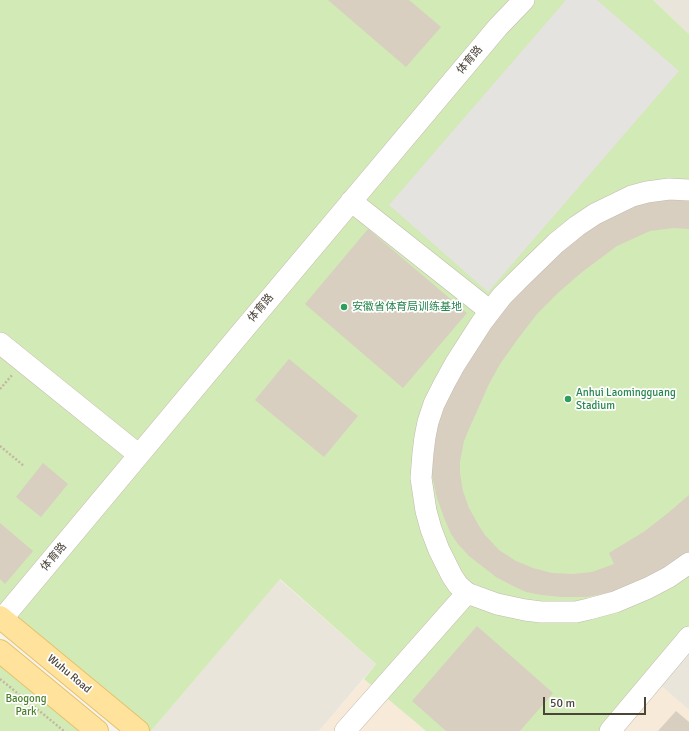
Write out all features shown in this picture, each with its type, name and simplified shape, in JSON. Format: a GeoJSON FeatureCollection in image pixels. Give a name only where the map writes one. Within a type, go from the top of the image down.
{"type":"FeatureCollection","features":[{"type":"Feature","properties":{"kind":"main road","name":"Wuhu Road"},"geometry":{"type":"LineString","coordinates":[[1,618],[138,731]]}},
{"type":"Feature","properties":{"kind":"main road"},"geometry":{"type":"LineString","coordinates":[[0,651],[96,731]]}},
{"type":"Feature","properties":{"kind":"street","name":"体育路"},"geometry":{"type":"LineString","coordinates":[[1,618],[498,27],[524,0]]}},
{"type":"Feature","properties":{"kind":"street"},"geometry":{"type":"LineString","coordinates":[[689,190],[669,188],[647,192],[632,196],[595,214],[556,243],[502,296],[462,352],[434,404],[430,416],[423,452],[421,478],[426,511],[431,529],[439,550],[452,576],[458,585],[467,593],[497,604],[541,612],[576,612],[616,602],[669,577],[689,563]]}},
{"type":"Feature","properties":{"kind":"street"},"geometry":{"type":"LineString","coordinates":[[351,201],[490,311]]}},
{"type":"Feature","properties":{"kind":"street"},"geometry":{"type":"LineString","coordinates":[[0,343],[139,455]]}},
{"type":"Feature","properties":{"kind":"street"},"geometry":{"type":"LineString","coordinates":[[345,731],[467,593]]}},
{"type":"Feature","properties":{"kind":"street"},"geometry":{"type":"LineString","coordinates":[[610,731],[689,636]]}},
{"type":"Feature","properties":{"kind":"path"},"geometry":{"type":"LineString","coordinates":[[0,446],[24,466]]}},
{"type":"Feature","properties":{"kind":"path"},"geometry":{"type":"LineString","coordinates":[[0,679],[64,731]]}},
{"type":"Feature","properties":{"kind":"shaded area"},"geometry":{"type":"Polygon","coordinates":[[[566,0],[597,0],[679,71],[488,292],[389,205],[566,0]]]}},
{"type":"Feature","properties":{"kind":"shaded area"},"geometry":{"type":"Polygon","coordinates":[[[653,0],[689,0],[689,34],[653,0]]]}},
{"type":"Feature","properties":{"kind":"shaded area"},"geometry":{"type":"Polygon","coordinates":[[[279,579],[376,664],[319,731],[151,731],[279,579]]]}},
{"type":"Feature","properties":{"kind":"shaded area"},"geometry":{"type":"Polygon","coordinates":[[[689,637],[689,710],[653,679],[689,637]]]}},
{"type":"Feature","properties":{"kind":"shaded area"},"geometry":{"type":"Polygon","coordinates":[[[364,679],[426,731],[319,731],[364,679]]]}},
{"type":"Feature","properties":{"kind":"shaded area"},"geometry":{"type":"Polygon","coordinates":[[[653,679],[689,710],[689,731],[610,731],[653,679]]]}},
{"type":"Feature","properties":{"kind":"green space","name":"安徽省体育局训练基地"},"geometry":{"type":"Polygon","coordinates":[[[0,0],[653,0],[689,34],[689,637],[610,731],[426,731],[364,679],[376,664],[280,579],[151,731],[138,731],[0,617],[0,0]]]}},
{"type":"Feature","properties":{"kind":"green space","name":"Baogong Park"},"geometry":{"type":"Polygon","coordinates":[[[0,651],[97,731],[0,731],[0,651]]]}},
{"type":"Feature","properties":{"kind":"building"},"geometry":{"type":"Polygon","coordinates":[[[328,0],[409,0],[441,27],[406,67],[328,0]]]}},
{"type":"Feature","properties":{"kind":"building"},"geometry":{"type":"Polygon","coordinates":[[[689,197],[689,229],[674,228],[650,231],[617,246],[582,272],[537,314],[500,364],[489,384],[464,441],[460,462],[460,473],[463,491],[469,508],[485,535],[499,550],[516,561],[533,568],[552,573],[573,574],[592,572],[614,564],[609,553],[645,531],[689,495],[689,553],[648,579],[608,593],[587,597],[562,597],[526,592],[496,577],[469,556],[451,534],[437,498],[432,475],[433,438],[442,410],[452,387],[506,302],[560,249],[632,202],[689,197]]]}},
{"type":"Feature","properties":{"kind":"building"},"geometry":{"type":"Polygon","coordinates":[[[368,229],[467,313],[403,388],[305,304],[368,229]]]}},
{"type":"Feature","properties":{"kind":"building"},"geometry":{"type":"Polygon","coordinates":[[[289,359],[358,416],[324,457],[255,400],[289,359]]]}},
{"type":"Feature","properties":{"kind":"building"},"geometry":{"type":"Polygon","coordinates":[[[43,463],[68,484],[41,517],[16,497],[43,463]]]}},
{"type":"Feature","properties":{"kind":"building"},"geometry":{"type":"Polygon","coordinates":[[[0,523],[33,551],[5,584],[0,579],[0,523]]]}},
{"type":"Feature","properties":{"kind":"building"},"geometry":{"type":"Polygon","coordinates":[[[477,626],[553,693],[520,731],[446,731],[412,701],[477,626]]]}},
{"type":"Feature","properties":{"kind":"building"},"geometry":{"type":"Polygon","coordinates":[[[676,711],[689,722],[689,731],[658,731],[676,711]]]}},
{"type":"Feature","properties":{"kind":"place","name":"安徽省体育局训练基地"},"geometry":{"type":"Point","coordinates":[344,307]}},
{"type":"Feature","properties":{"kind":"place","name":"Anhui Laomingguang Stadium"},"geometry":{"type":"Point","coordinates":[568,399]}}]}
